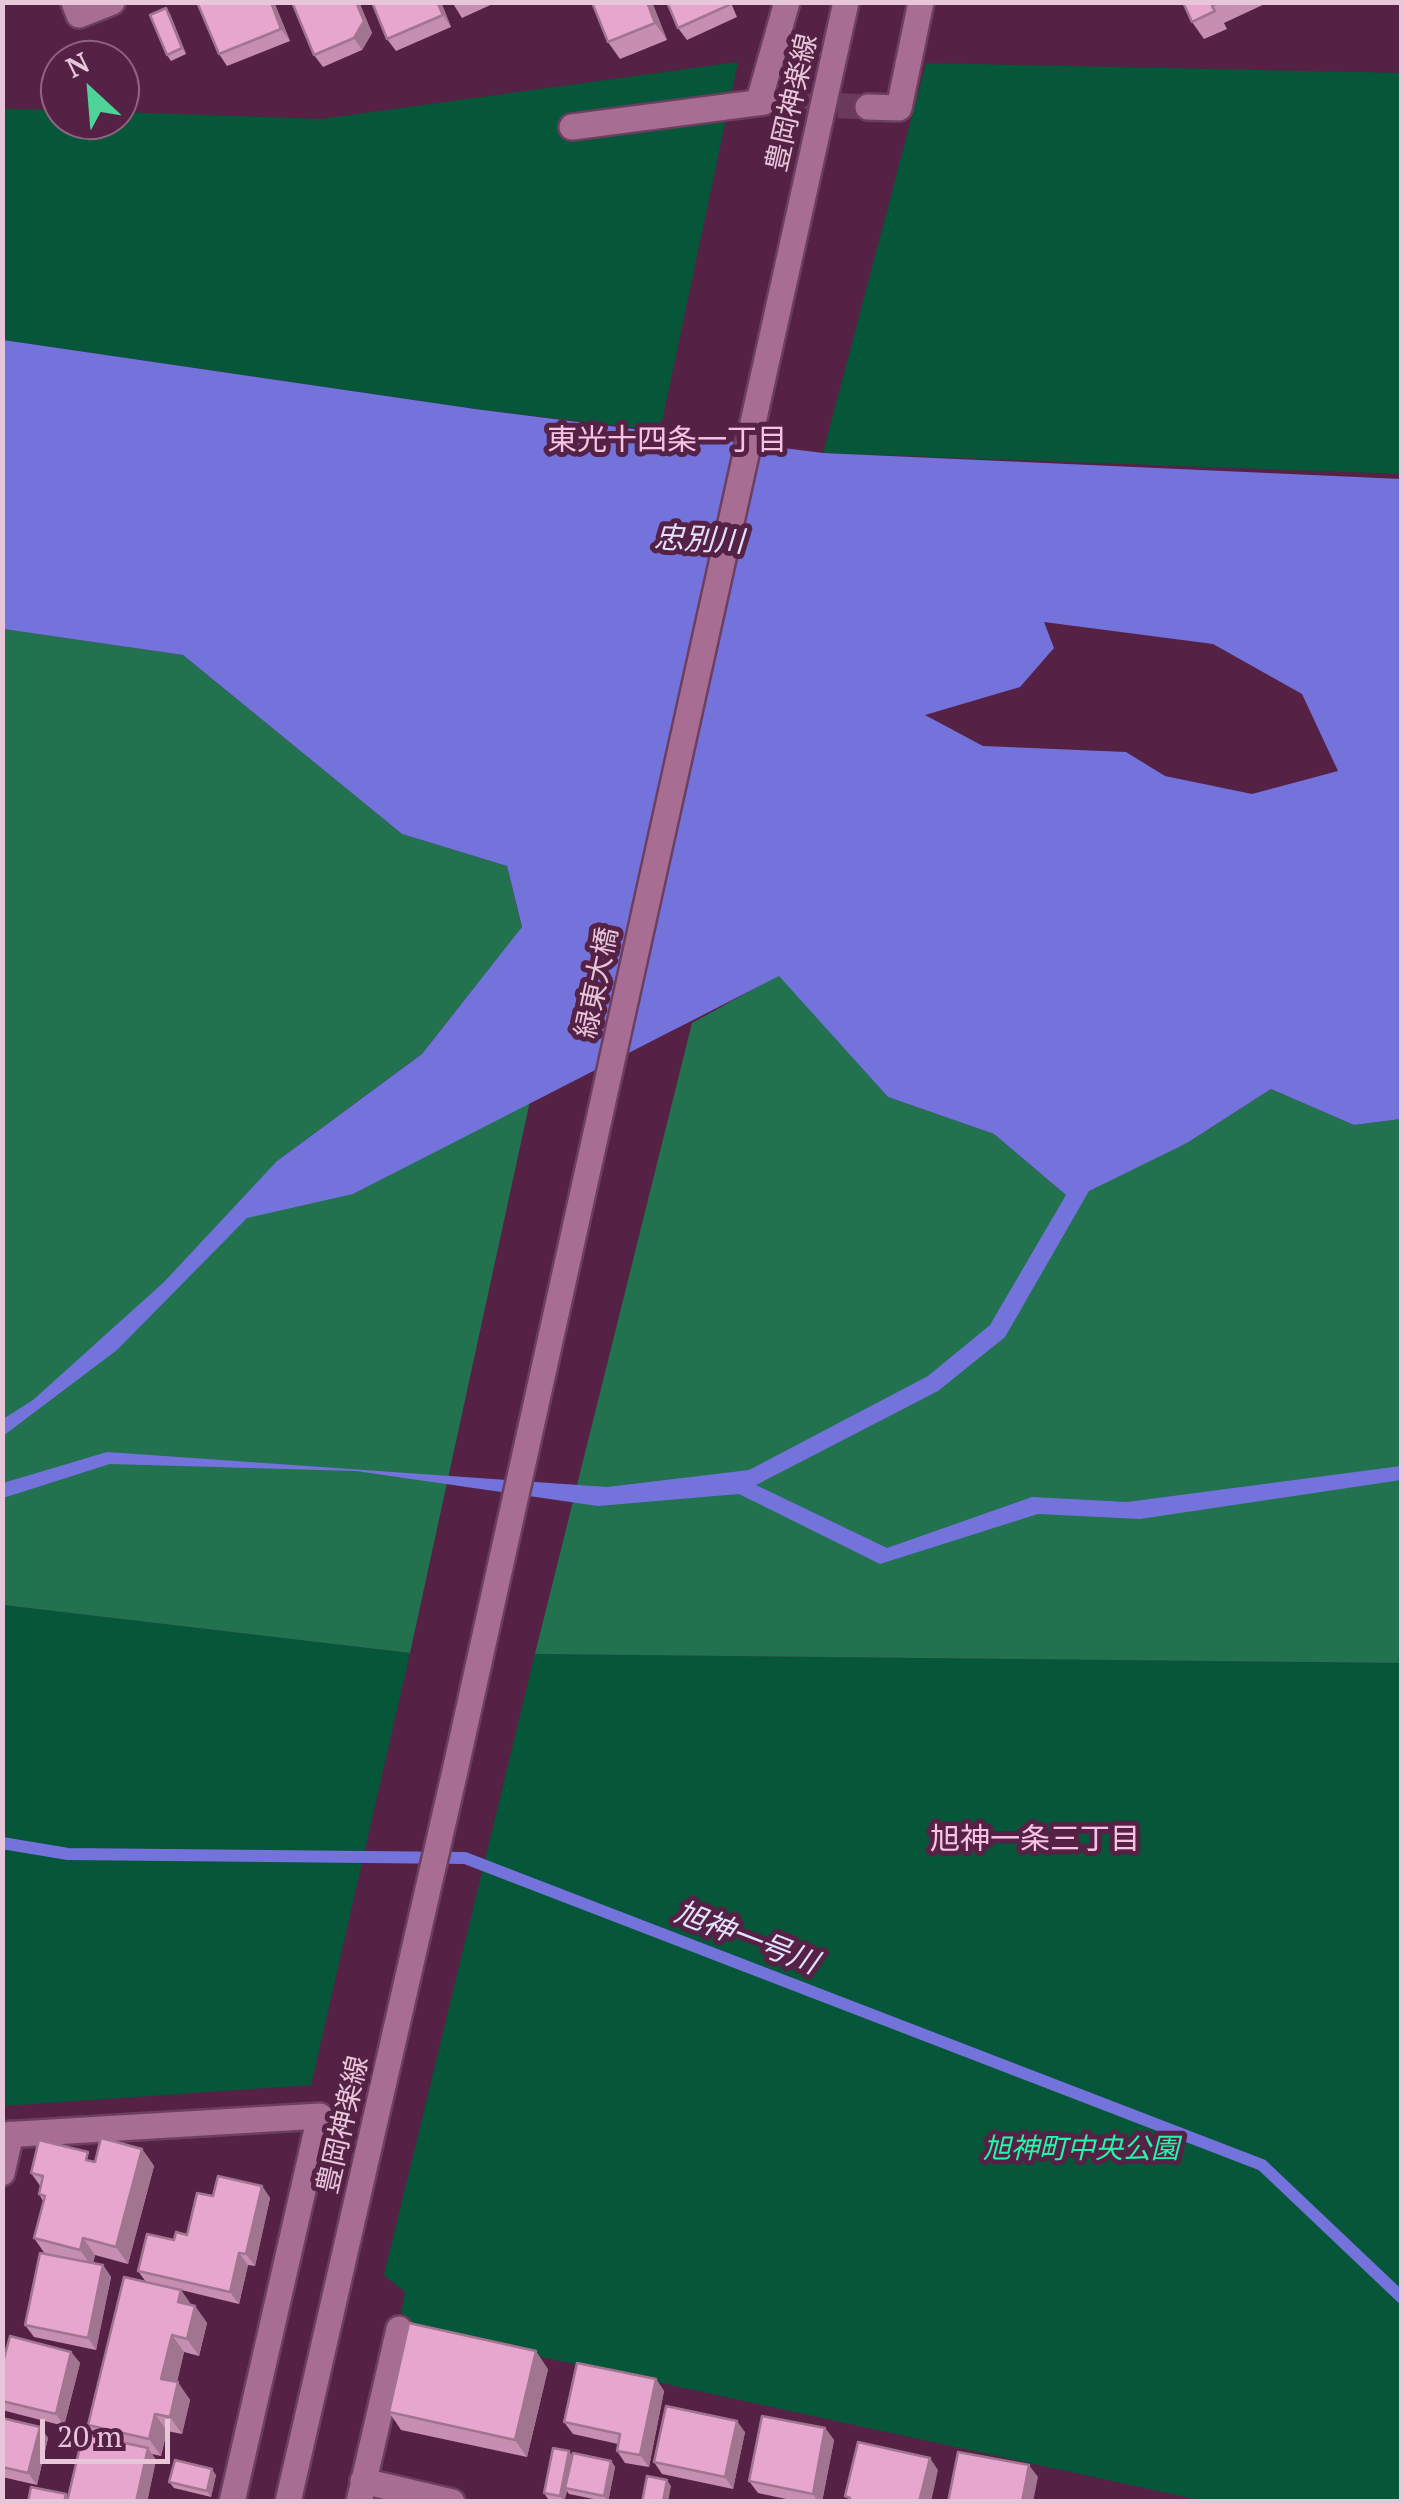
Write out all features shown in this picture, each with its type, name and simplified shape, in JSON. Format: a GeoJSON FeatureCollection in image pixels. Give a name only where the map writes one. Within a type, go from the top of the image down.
{"type":"FeatureCollection","features":[{"type":"Feature","properties":{"kind":"main road"},"geometry":{"type":"LineString","coordinates":[[74,2],[79,16],[112,2]]}},
{"type":"Feature","properties":{"kind":"main road"},"geometry":{"type":"LineString","coordinates":[[572,127],[762,102],[787,2]]}},
{"type":"Feature","properties":{"kind":"main road","name":"豊岡神楽線"},"geometry":{"type":"LineString","coordinates":[[798,217],[846,2]]}},
{"type":"Feature","properties":{"kind":"main road"},"geometry":{"type":"LineString","coordinates":[[868,107],[898,108],[922,2]]}},
{"type":"Feature","properties":{"kind":"main road","name":"緑東大橋"},"geometry":{"type":"LineString","coordinates":[[457,1762],[798,217]]}},
{"type":"Feature","properties":{"kind":"main road","name":"豊岡神楽線"},"geometry":{"type":"LineString","coordinates":[[288,2502],[457,1762]]}},
{"type":"Feature","properties":{"kind":"main road"},"geometry":{"type":"LineString","coordinates":[[2,2174],[7,2134],[320,2116],[232,2502]]}},
{"type":"Feature","properties":{"kind":"main road"},"geometry":{"type":"LineString","coordinates":[[398,2328],[361,2491],[452,2502]]}},
{"type":"Feature","properties":{"kind":"green space"},"geometry":{"type":"Polygon","coordinates":[[[738,62],[660,431],[475,409],[3,340],[2,109],[40,110],[40,140],[140,140],[140,113],[321,119],[738,62]]]}},
{"type":"Feature","properties":{"kind":"green space"},"geometry":{"type":"Polygon","coordinates":[[[926,63],[1401,73],[1401,474],[823,453],[926,63]]]}},
{"type":"Feature","properties":{"kind":"green space"},"geometry":{"type":"Polygon","coordinates":[[[3,629],[183,655],[402,834],[507,866],[522,928],[422,1054],[277,1161],[353,1194],[530,1101],[410,1653],[3,1605],[3,629]]]}},
{"type":"Feature","properties":{"kind":"green space"},"geometry":{"type":"Polygon","coordinates":[[[779,975],[888,1097],[994,1134],[1066,1195],[1187,1143],[1271,1089],[1354,1125],[1401,1119],[1401,1663],[535,1654],[692,1023],[779,975]]]}},
{"type":"Feature","properties":{"kind":"green space"},"geometry":{"type":"Polygon","coordinates":[[[3,1605],[410,1653],[311,2085],[3,2106],[3,1605]]]}},
{"type":"Feature","properties":{"kind":"green space","name":"旭神町中央公園"},"geometry":{"type":"Polygon","coordinates":[[[535,1654],[1401,1663],[1401,2501],[1204,2501],[399,2326],[405,2292],[384,2275],[535,1654]]]}},
{"type":"Feature","properties":{"kind":"water","name":"忠別川"},"geometry":{"type":"Polygon","coordinates":[[[3,340],[475,409],[823,453],[1401,479],[1401,1119],[1354,1125],[1271,1089],[1187,1143],[1089,1191],[1005,1337],[938,1391],[756,1485],[887,1548],[1032,1497],[1127,1502],[1401,1466],[1401,1480],[1140,1519],[1038,1514],[880,1564],[739,1494],[598,1506],[356,1471],[110,1464],[3,1498],[3,1483],[107,1452],[607,1487],[749,1470],[928,1376],[990,1325],[1066,1195],[994,1134],[888,1097],[779,976],[353,1194],[247,1218],[117,1350],[3,1436],[3,1419],[33,1400],[164,1282],[277,1161],[422,1054],[522,927],[507,866],[402,834],[183,655],[3,629],[3,340]],[[1044,622],[1054,648],[1020,687],[925,715],[983,746],[1126,752],[1165,776],[1252,794],[1338,771],[1302,694],[1213,644],[1044,622]]]}},
{"type":"Feature","properties":{"kind":"building"},"geometry":{"type":"Polygon","coordinates":[[[197,2],[271,2],[281,29],[219,54],[197,2]]]}},
{"type":"Feature","properties":{"kind":"building"},"geometry":{"type":"Polygon","coordinates":[[[292,2],[356,2],[364,21],[354,38],[314,55],[292,2]]]}},
{"type":"Feature","properties":{"kind":"building"},"geometry":{"type":"Polygon","coordinates":[[[372,2],[437,2],[443,15],[387,39],[372,2]]]}},
{"type":"Feature","properties":{"kind":"building"},"geometry":{"type":"Polygon","coordinates":[[[592,2],[647,2],[655,23],[608,42],[592,2]]]}},
{"type":"Feature","properties":{"kind":"building"},"geometry":{"type":"Polygon","coordinates":[[[667,2],[727,2],[729,5],[678,28],[667,2]]]}},
{"type":"Feature","properties":{"kind":"building"},"geometry":{"type":"Polygon","coordinates":[[[1183,2],[1220,2],[1212,6],[1215,11],[1192,22],[1183,2]]]}},
{"type":"Feature","properties":{"kind":"building"},"geometry":{"type":"Polygon","coordinates":[[[166,8],[182,48],[167,55],[150,15],[166,8]]]}},
{"type":"Feature","properties":{"kind":"building"},"geometry":{"type":"Polygon","coordinates":[[[101,2138],[142,2149],[116,2247],[83,2238],[80,2250],[34,2238],[45,2196],[39,2194],[43,2176],[31,2173],[39,2140],[88,2152],[86,2160],[95,2162],[101,2138]]]}},
{"type":"Feature","properties":{"kind":"building"},"geometry":{"type":"Polygon","coordinates":[[[218,2176],[262,2186],[246,2254],[239,2253],[230,2292],[138,2271],[147,2234],[174,2240],[176,2232],[187,2235],[197,2193],[213,2196],[218,2176]]]}},
{"type":"Feature","properties":{"kind":"building"},"geometry":{"type":"Polygon","coordinates":[[[40,2253],[103,2265],[88,2338],[25,2325],[40,2253]]]}},
{"type":"Feature","properties":{"kind":"building"},"geometry":{"type":"Polygon","coordinates":[[[124,2277],[181,2290],[178,2302],[195,2306],[187,2339],[172,2335],[161,2379],[178,2382],[170,2417],[155,2414],[149,2439],[88,2425],[124,2277]]]}},
{"type":"Feature","properties":{"kind":"building"},"geometry":{"type":"Polygon","coordinates":[[[409,2323],[536,2351],[515,2440],[389,2412],[409,2323]]]}},
{"type":"Feature","properties":{"kind":"building"},"geometry":{"type":"Polygon","coordinates":[[[10,2336],[71,2352],[56,2414],[2,2401],[2,2366],[10,2336]]]}},
{"type":"Feature","properties":{"kind":"building"},"geometry":{"type":"Polygon","coordinates":[[[577,2363],[656,2379],[640,2455],[617,2451],[620,2434],[564,2422],[577,2363]]]}},
{"type":"Feature","properties":{"kind":"building"},"geometry":{"type":"Polygon","coordinates":[[[666,2406],[737,2421],[725,2477],[654,2462],[666,2406]]]}},
{"type":"Feature","properties":{"kind":"building"},"geometry":{"type":"Polygon","coordinates":[[[762,2416],[825,2428],[813,2494],[749,2481],[762,2416]]]}},
{"type":"Feature","properties":{"kind":"building"},"geometry":{"type":"Polygon","coordinates":[[[2,2418],[40,2427],[28,2473],[2,2467],[2,2418]]]}},
{"type":"Feature","properties":{"kind":"building"},"geometry":{"type":"Polygon","coordinates":[[[83,2434],[148,2448],[136,2502],[67,2502],[83,2434]]]}},
{"type":"Feature","properties":{"kind":"building"},"geometry":{"type":"Polygon","coordinates":[[[858,2442],[930,2458],[919,2502],[850,2502],[845,2496],[858,2442]]]}},
{"type":"Feature","properties":{"kind":"building"},"geometry":{"type":"Polygon","coordinates":[[[553,2448],[569,2451],[560,2496],[544,2493],[553,2448]]]}},
{"type":"Feature","properties":{"kind":"building"},"geometry":{"type":"Polygon","coordinates":[[[958,2452],[1029,2465],[1022,2502],[948,2502],[958,2452]]]}},
{"type":"Feature","properties":{"kind":"building"},"geometry":{"type":"Polygon","coordinates":[[[573,2453],[611,2461],[604,2496],[565,2488],[573,2453]]]}},
{"type":"Feature","properties":{"kind":"building"},"geometry":{"type":"Polygon","coordinates":[[[175,2460],[212,2469],[207,2491],[169,2482],[175,2460]]]}},
{"type":"Feature","properties":{"kind":"building"},"geometry":{"type":"Polygon","coordinates":[[[647,2476],[667,2480],[663,2502],[642,2502],[647,2476]]]}},
{"type":"Feature","properties":{"kind":"building"},"geometry":{"type":"Polygon","coordinates":[[[31,2487],[66,2494],[64,2502],[28,2502],[31,2487]]]}},
{"type":"Feature","properties":{"kind":"waterway","name":"旭神一号川"},"geometry":{"type":"LineString","coordinates":[[2,1843],[68,1854],[465,1858],[1262,2165],[1402,2298]]}},
{"type":"Feature","properties":{"kind":"tunnel"},"geometry":{"type":"LineString","coordinates":[[764,102],[868,107]]}},
{"type":"Feature","properties":{"kind":"district","name":"東光十四条一丁目"},"geometry":{"type":"Point","coordinates":[667,441]}},
{"type":"Feature","properties":{"kind":"district","name":"旭神一条三丁目"},"geometry":{"type":"Point","coordinates":[1035,1840]}}]}
